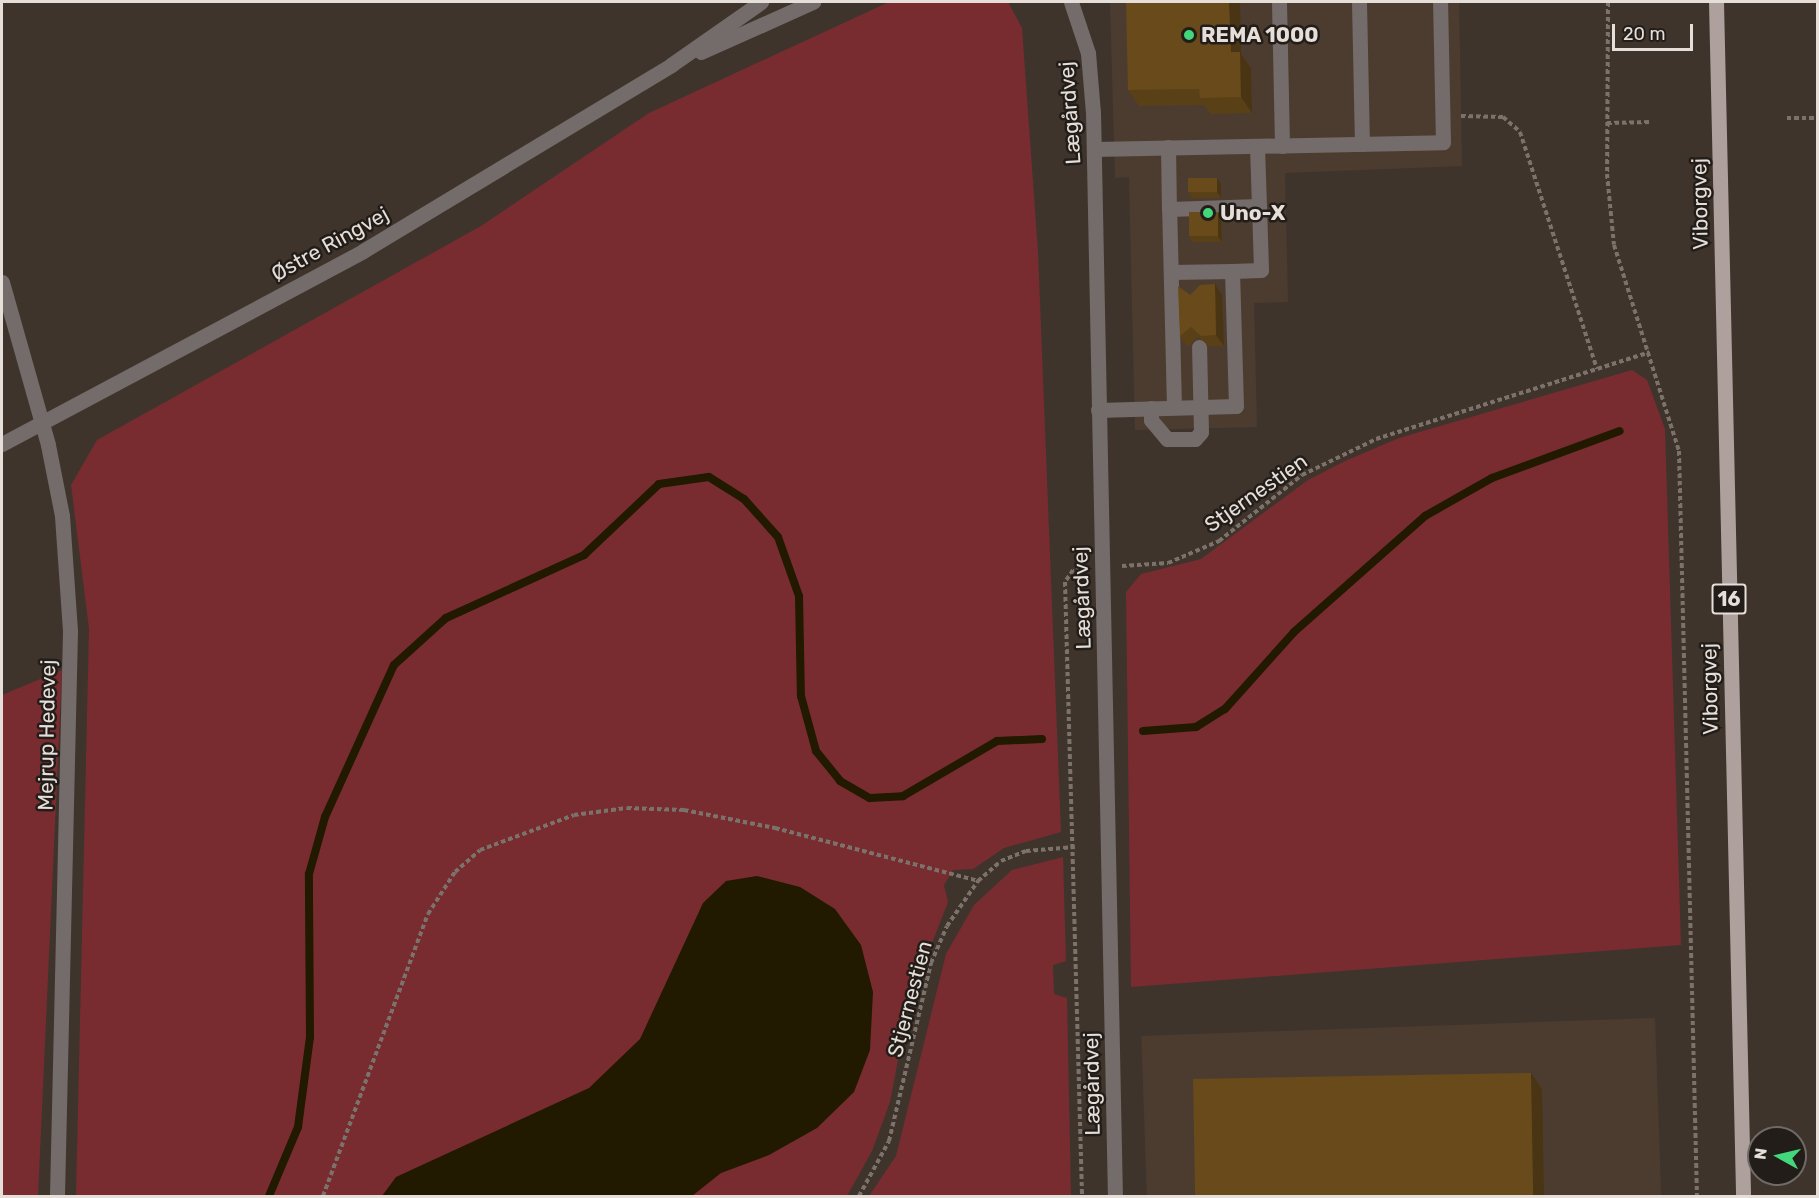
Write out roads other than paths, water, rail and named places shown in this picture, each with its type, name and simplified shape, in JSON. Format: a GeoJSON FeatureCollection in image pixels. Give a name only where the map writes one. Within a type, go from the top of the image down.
{"type":"FeatureCollection","features":[{"type":"Feature","properties":{"kind":"main road","name":"Viborgvej"},"geometry":{"type":"LineString","coordinates":[[1716,2],[1743,1197]]}},
{"type":"Feature","properties":{"kind":"street","name":"Østre Ringvej"},"geometry":{"type":"LineString","coordinates":[[2,444],[44,424],[363,251],[671,65],[761,2]]}},
{"type":"Feature","properties":{"kind":"street","name":"Østre Ringvej"},"geometry":{"type":"LineString","coordinates":[[671,65],[813,2]]}},
{"type":"Feature","properties":{"kind":"street","name":"Lægårdvej"},"geometry":{"type":"LineString","coordinates":[[1071,2],[1088,52],[1094,149],[1115,1197]]}},
{"type":"Feature","properties":{"kind":"street"},"geometry":{"type":"LineString","coordinates":[[1279,2],[1282,146]]}},
{"type":"Feature","properties":{"kind":"street"},"geometry":{"type":"LineString","coordinates":[[1359,2],[1362,144]]}},
{"type":"Feature","properties":{"kind":"street"},"geometry":{"type":"LineString","coordinates":[[1094,149],[1443,142],[1440,2]]}},
{"type":"Feature","properties":{"kind":"street"},"geometry":{"type":"LineString","coordinates":[[1171,272],[1261,270],[1257,146]]}},
{"type":"Feature","properties":{"kind":"street"},"geometry":{"type":"LineString","coordinates":[[1168,147],[1174,407]]}},
{"type":"Feature","properties":{"kind":"street"},"geometry":{"type":"LineString","coordinates":[[1169,209],[1259,206]]}},
{"type":"Feature","properties":{"kind":"street"},"geometry":{"type":"LineString","coordinates":[[1197,271],[1198,288]]}},
{"type":"Feature","properties":{"kind":"street"},"geometry":{"type":"LineString","coordinates":[[1098,410],[1236,406],[1232,271]]}},
{"type":"Feature","properties":{"kind":"street","name":"Mejrup Hedevej"},"geometry":{"type":"LineString","coordinates":[[2,282],[44,424],[62,516],[70,631],[57,1197]]}},
{"type":"Feature","properties":{"kind":"street"},"geometry":{"type":"LineString","coordinates":[[1151,408],[1151,420],[1167,439],[1196,439],[1200,407],[1199,347]]}},
{"type":"Feature","properties":{"kind":"waterway"},"geometry":{"type":"LineString","coordinates":[[1143,731],[1196,727],[1225,709],[1294,632],[1425,516],[1492,478],[1620,431]]}},
{"type":"Feature","properties":{"kind":"waterway"},"geometry":{"type":"LineString","coordinates":[[269,1196],[298,1127],[310,1037],[309,874],[325,817],[394,665],[446,618],[584,555],[659,484],[709,477],[744,499],[778,537],[799,596],[801,696],[816,751],[840,781],[870,798],[903,796],[997,741],[1042,739]]}},
{"type":"Feature","properties":{"kind":"place","name":"REMA 1000"},"geometry":{"type":"Point","coordinates":[1189,35]}},
{"type":"Feature","properties":{"kind":"place","name":"Uno-X"},"geometry":{"type":"Point","coordinates":[1208,213]}}]}
